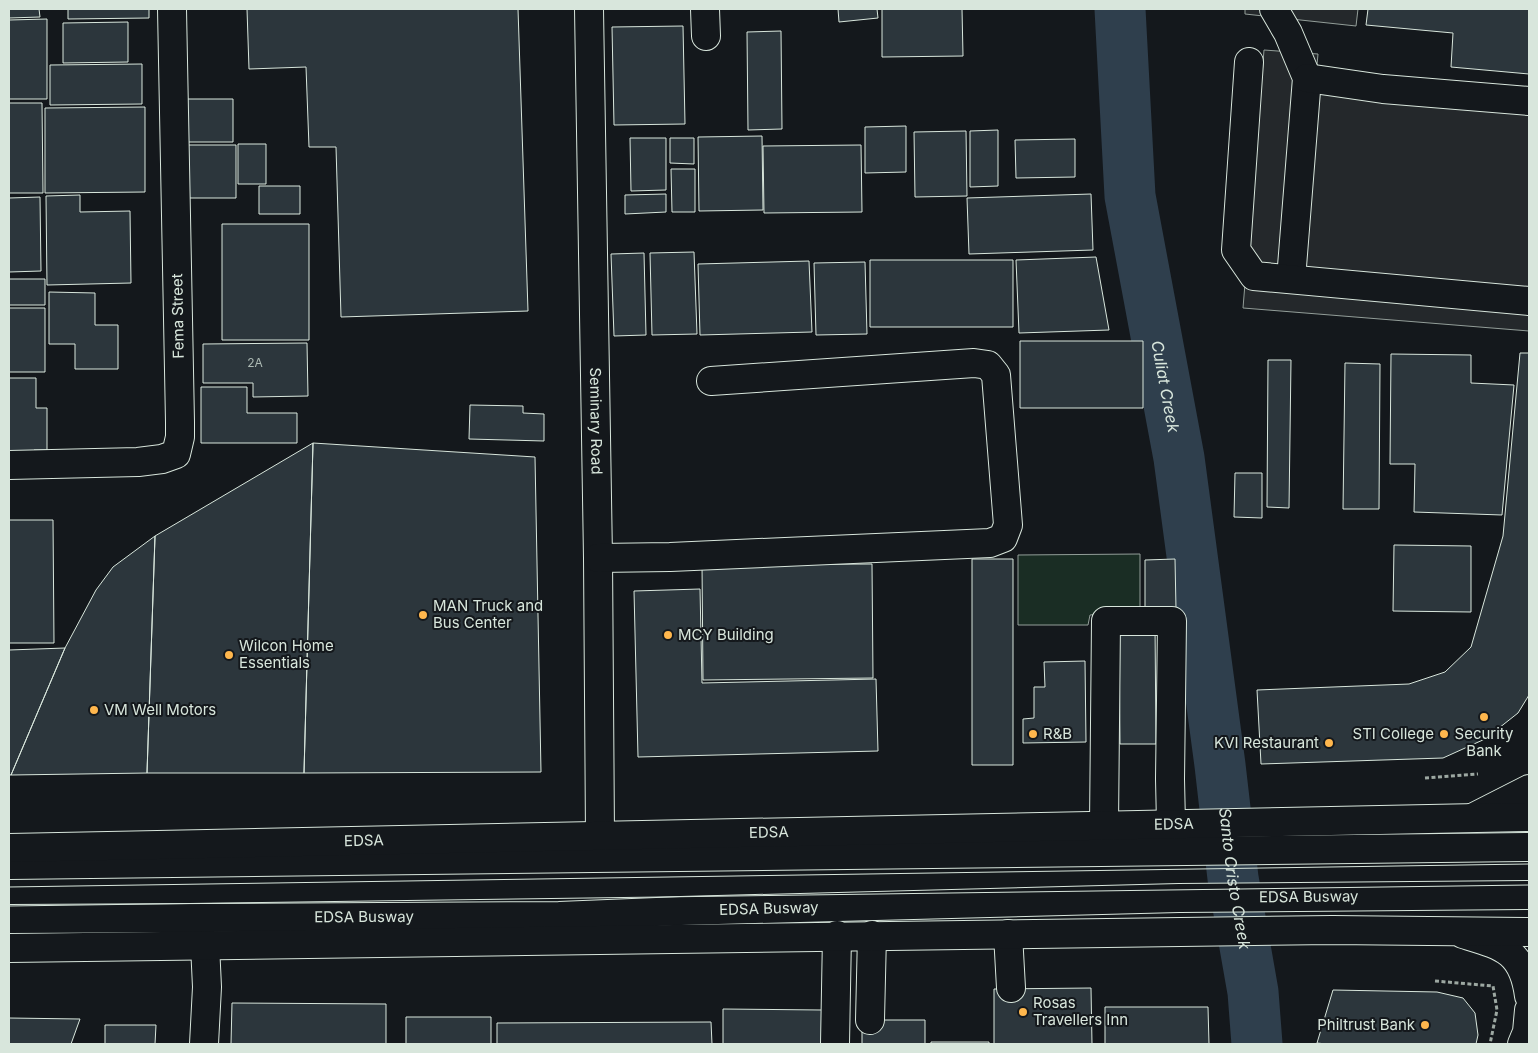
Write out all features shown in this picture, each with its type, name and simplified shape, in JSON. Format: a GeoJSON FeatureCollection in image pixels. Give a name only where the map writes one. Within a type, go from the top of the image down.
{"type":"FeatureCollection","features":[{"type":"Feature","properties":{"kind":"main road","name":"Fema Street"},"geometry":{"type":"LineString","coordinates":[[9,466],[138,462],[162,459],[176,454],[180,437],[180,422],[172,9]]}},
{"type":"Feature","properties":{"kind":"main road","name":"Seminary Road"},"geometry":{"type":"LineString","coordinates":[[589,9],[598,558],[600,835]]}},
{"type":"Feature","properties":{"kind":"main road"},"geometry":{"type":"LineString","coordinates":[[705,9],[706,36]]}},
{"type":"Feature","properties":{"kind":"main road"},"geometry":{"type":"LineString","coordinates":[[1274,9],[1288,33],[1307,78],[1291,279]]}},
{"type":"Feature","properties":{"kind":"main road"},"geometry":{"type":"LineString","coordinates":[[1249,62],[1236,250],[1254,276],[1529,301]]}},
{"type":"Feature","properties":{"kind":"main road"},"geometry":{"type":"LineString","coordinates":[[1307,78],[1383,89],[1529,101]]}},
{"type":"Feature","properties":{"kind":"main road"},"geometry":{"type":"LineString","coordinates":[[598,558],[670,557],[980,544],[990,543],[1003,538],[1008,525],[996,375],[988,365],[974,362],[711,381]]}},
{"type":"Feature","properties":{"kind":"main road"},"geometry":{"type":"LineString","coordinates":[[1104,825],[1106,621],[1172,621],[1170,779],[1175,824]]}},
{"type":"Feature","properties":{"kind":"main road"},"geometry":{"type":"LineString","coordinates":[[1472,818],[1497,807],[1529,789]]}},
{"type":"Feature","properties":{"kind":"main road","name":"EDSA"},"geometry":{"type":"LineString","coordinates":[[9,848],[1529,817]]}},
{"type":"Feature","properties":{"kind":"main road"},"geometry":{"type":"LineString","coordinates":[[9,865],[1529,847]]}},
{"type":"Feature","properties":{"kind":"main road","name":"EDSA Busway"},"geometry":{"type":"LineString","coordinates":[[9,919],[560,916],[1179,898],[1529,895]]}},
{"type":"Feature","properties":{"kind":"main road"},"geometry":{"type":"LineString","coordinates":[[9,948],[837,935],[1332,930],[1529,932]]}},
{"type":"Feature","properties":{"kind":"main road"},"geometry":{"type":"LineString","coordinates":[[1454,931],[1489,942],[1501,947],[1510,954],[1523,968],[1529,996]]}},
{"type":"Feature","properties":{"kind":"main road"},"geometry":{"type":"LineString","coordinates":[[1008,934],[1011,988]]}},
{"type":"Feature","properties":{"kind":"main road"},"geometry":{"type":"LineString","coordinates":[[835,1044],[837,935]]}},
{"type":"Feature","properties":{"kind":"main road"},"geometry":{"type":"LineString","coordinates":[[870,1020],[872,935]]}},
{"type":"Feature","properties":{"kind":"main road"},"geometry":{"type":"LineString","coordinates":[[204,1044],[207,987],[205,945]]}},
{"type":"Feature","properties":{"kind":"main road"},"geometry":{"type":"LineString","coordinates":[[1522,1044],[1529,1010]]}},
{"type":"Feature","properties":{"kind":"path"},"geometry":{"type":"LineString","coordinates":[[1425,778],[1478,774]]}},
{"type":"Feature","properties":{"kind":"path"},"geometry":{"type":"LineString","coordinates":[[1435,981],[1493,986],[1497,1010],[1490,1044]]}},
{"type":"Feature","properties":{"kind":"green space"},"geometry":{"type":"Polygon","coordinates":[[[1140,554],[1140,609],[1090,615],[1088,625],[1018,625],[1018,555],[1140,554]]]}},
{"type":"Feature","properties":{"kind":"shaded area"},"geometry":{"type":"Polygon","coordinates":[[[1245,9],[1358,9],[1356,26],[1245,14],[1245,9]]]}},
{"type":"Feature","properties":{"kind":"shaded area"},"geometry":{"type":"Polygon","coordinates":[[[1264,50],[1318,54],[1316,76],[1529,93],[1529,331],[1243,308],[1264,50]]]}},
{"type":"Feature","properties":{"kind":"building"},"geometry":{"type":"Polygon","coordinates":[[[9,9],[39,9],[40,17],[9,18],[9,9]]]}},
{"type":"Feature","properties":{"kind":"building"},"geometry":{"type":"Polygon","coordinates":[[[68,9],[149,9],[149,18],[68,19],[68,9]]]}},
{"type":"Feature","properties":{"kind":"building"},"geometry":{"type":"Polygon","coordinates":[[[247,9],[518,9],[528,311],[341,317],[336,147],[309,147],[306,67],[249,69],[247,9]]]}},
{"type":"Feature","properties":{"kind":"building"},"geometry":{"type":"Polygon","coordinates":[[[838,9],[877,9],[878,18],[839,22],[838,9]]]}},
{"type":"Feature","properties":{"kind":"building"},"geometry":{"type":"Polygon","coordinates":[[[882,9],[962,9],[963,56],[882,57],[882,9]]]}},
{"type":"Feature","properties":{"kind":"building"},"geometry":{"type":"Polygon","coordinates":[[[1368,9],[1529,9],[1529,74],[1451,67],[1453,33],[1366,25],[1368,9]]]}},
{"type":"Feature","properties":{"kind":"building"},"geometry":{"type":"Polygon","coordinates":[[[47,19],[47,99],[9,99],[9,20],[47,19]]]}},
{"type":"Feature","properties":{"kind":"building"},"geometry":{"type":"Polygon","coordinates":[[[128,22],[128,62],[63,63],[63,23],[128,22]]]}},
{"type":"Feature","properties":{"kind":"building"},"geometry":{"type":"Polygon","coordinates":[[[683,26],[685,124],[614,125],[612,27],[683,26]]]}},
{"type":"Feature","properties":{"kind":"building"},"geometry":{"type":"Polygon","coordinates":[[[781,31],[782,129],[748,130],[747,32],[781,31]]]}},
{"type":"Feature","properties":{"kind":"building"},"geometry":{"type":"Polygon","coordinates":[[[142,64],[142,104],[50,105],[50,65],[142,64]]]}},
{"type":"Feature","properties":{"kind":"building"},"geometry":{"type":"Polygon","coordinates":[[[183,99],[233,99],[233,142],[183,142],[183,99]]]}},
{"type":"Feature","properties":{"kind":"building"},"geometry":{"type":"Polygon","coordinates":[[[9,103],[42,103],[43,193],[9,193],[9,103]]]}},
{"type":"Feature","properties":{"kind":"building"},"geometry":{"type":"Polygon","coordinates":[[[145,107],[145,192],[45,193],[45,108],[145,107]]]}},
{"type":"Feature","properties":{"kind":"building"},"geometry":{"type":"Polygon","coordinates":[[[906,126],[906,172],[865,173],[865,127],[906,126]]]}},
{"type":"Feature","properties":{"kind":"building"},"geometry":{"type":"Polygon","coordinates":[[[998,130],[998,186],[970,187],[970,131],[998,130]]]}},
{"type":"Feature","properties":{"kind":"building"},"geometry":{"type":"Polygon","coordinates":[[[966,131],[967,196],[915,197],[914,132],[966,131]]]}},
{"type":"Feature","properties":{"kind":"building"},"geometry":{"type":"Polygon","coordinates":[[[762,136],[763,210],[699,211],[698,137],[762,136]]]}},
{"type":"Feature","properties":{"kind":"building"},"geometry":{"type":"Polygon","coordinates":[[[630,138],[666,138],[666,190],[631,191],[630,138]]]}},
{"type":"Feature","properties":{"kind":"building"},"geometry":{"type":"Polygon","coordinates":[[[670,138],[694,138],[694,164],[670,163],[670,138]]]}},
{"type":"Feature","properties":{"kind":"building"},"geometry":{"type":"Polygon","coordinates":[[[1075,139],[1075,177],[1016,178],[1015,140],[1075,139]]]}},
{"type":"Feature","properties":{"kind":"building"},"geometry":{"type":"Polygon","coordinates":[[[238,144],[266,144],[266,184],[238,184],[238,144]]]}},
{"type":"Feature","properties":{"kind":"building"},"geometry":{"type":"Polygon","coordinates":[[[186,145],[236,145],[236,198],[186,198],[186,145]]]}},
{"type":"Feature","properties":{"kind":"building"},"geometry":{"type":"Polygon","coordinates":[[[861,145],[862,212],[764,213],[763,146],[861,145]]]}},
{"type":"Feature","properties":{"kind":"building"},"geometry":{"type":"Polygon","coordinates":[[[671,169],[695,169],[695,212],[672,212],[671,169]]]}},
{"type":"Feature","properties":{"kind":"building"},"geometry":{"type":"Polygon","coordinates":[[[259,186],[300,186],[300,214],[259,214],[259,186]]]}},
{"type":"Feature","properties":{"kind":"building"},"geometry":{"type":"Polygon","coordinates":[[[666,194],[666,212],[625,214],[625,195],[666,194]]]}},
{"type":"Feature","properties":{"kind":"building"},"geometry":{"type":"Polygon","coordinates":[[[1091,194],[1093,250],[969,254],[967,198],[1091,194]]]}},
{"type":"Feature","properties":{"kind":"building"},"geometry":{"type":"Polygon","coordinates":[[[80,195],[80,212],[130,211],[131,283],[47,285],[46,196],[80,195]]]}},
{"type":"Feature","properties":{"kind":"building"},"geometry":{"type":"Polygon","coordinates":[[[40,197],[41,271],[9,272],[9,198],[40,197]]]}},
{"type":"Feature","properties":{"kind":"building"},"geometry":{"type":"Polygon","coordinates":[[[222,224],[309,224],[309,340],[222,340],[222,224]]]}},
{"type":"Feature","properties":{"kind":"building"},"geometry":{"type":"Polygon","coordinates":[[[694,252],[697,334],[652,335],[650,253],[694,252]]]}},
{"type":"Feature","properties":{"kind":"building"},"geometry":{"type":"Polygon","coordinates":[[[644,253],[646,335],[614,336],[611,254],[644,253]]]}},
{"type":"Feature","properties":{"kind":"building"},"geometry":{"type":"Polygon","coordinates":[[[1096,257],[1109,330],[1019,333],[1016,260],[1096,257]]]}},
{"type":"Feature","properties":{"kind":"building"},"geometry":{"type":"Polygon","coordinates":[[[870,260],[1013,260],[1013,327],[870,327],[870,260]]]}},
{"type":"Feature","properties":{"kind":"building"},"geometry":{"type":"Polygon","coordinates":[[[809,261],[812,332],[700,335],[698,264],[809,261]]]}},
{"type":"Feature","properties":{"kind":"building"},"geometry":{"type":"Polygon","coordinates":[[[865,262],[867,334],[816,335],[814,263],[865,262]]]}},
{"type":"Feature","properties":{"kind":"building"},"geometry":{"type":"Polygon","coordinates":[[[9,279],[45,279],[45,305],[9,305],[9,279]]]}},
{"type":"Feature","properties":{"kind":"building"},"geometry":{"type":"Polygon","coordinates":[[[49,292],[95,293],[95,325],[118,325],[118,369],[75,369],[75,344],[49,344],[49,292]]]}},
{"type":"Feature","properties":{"kind":"building"},"geometry":{"type":"Polygon","coordinates":[[[9,308],[45,308],[45,372],[9,372],[9,308]]]}},
{"type":"Feature","properties":{"kind":"building"},"geometry":{"type":"Polygon","coordinates":[[[1020,341],[1143,341],[1143,408],[1020,408],[1020,341]]]}},
{"type":"Feature","properties":{"kind":"building"},"geometry":{"type":"Polygon","coordinates":[[[307,343],[308,396],[253,397],[253,383],[203,383],[203,344],[307,343]]]}},
{"type":"Feature","properties":{"kind":"building"},"geometry":{"type":"Polygon","coordinates":[[[1520,353],[1529,353],[1529,695],[1518,713],[1485,739],[1443,758],[1261,764],[1257,690],[1409,684],[1445,672],[1471,647],[1503,536],[1520,353]]]}},
{"type":"Feature","properties":{"kind":"building"},"geometry":{"type":"Polygon","coordinates":[[[1391,354],[1471,355],[1471,383],[1514,385],[1502,515],[1414,512],[1415,464],[1390,464],[1391,354]]]}},
{"type":"Feature","properties":{"kind":"building"},"geometry":{"type":"Polygon","coordinates":[[[1268,360],[1291,360],[1289,508],[1267,507],[1268,360]]]}},
{"type":"Feature","properties":{"kind":"building"},"geometry":{"type":"Polygon","coordinates":[[[1345,363],[1380,364],[1379,509],[1343,509],[1345,363]]]}},
{"type":"Feature","properties":{"kind":"building"},"geometry":{"type":"Polygon","coordinates":[[[9,378],[36,378],[36,408],[47,408],[47,450],[34,450],[34,455],[9,454],[9,378]]]}},
{"type":"Feature","properties":{"kind":"building"},"geometry":{"type":"Polygon","coordinates":[[[201,387],[247,387],[247,413],[297,413],[297,443],[201,443],[201,387]]]}},
{"type":"Feature","properties":{"kind":"building"},"geometry":{"type":"Polygon","coordinates":[[[470,405],[523,406],[523,413],[544,414],[544,441],[469,439],[470,405]]]}},
{"type":"Feature","properties":{"kind":"building","name":"MAN Truck and Bus Center"},"geometry":{"type":"Polygon","coordinates":[[[313,443],[535,457],[541,772],[304,773],[313,443]]]}},
{"type":"Feature","properties":{"kind":"building","name":"Wilcon Home Essentials"},"geometry":{"type":"Polygon","coordinates":[[[313,443],[304,773],[147,773],[155,536],[313,443]]]}},
{"type":"Feature","properties":{"kind":"building"},"geometry":{"type":"Polygon","coordinates":[[[1235,473],[1262,473],[1262,518],[1234,517],[1235,473]]]}},
{"type":"Feature","properties":{"kind":"building"},"geometry":{"type":"Polygon","coordinates":[[[9,520],[53,520],[54,643],[9,643],[9,520]]]}},
{"type":"Feature","properties":{"kind":"building","name":"VM Well Motors"},"geometry":{"type":"Polygon","coordinates":[[[155,536],[147,773],[11,775],[65,648],[96,590],[113,567],[155,536]]]}},
{"type":"Feature","properties":{"kind":"building"},"geometry":{"type":"Polygon","coordinates":[[[1394,545],[1471,546],[1471,612],[1393,611],[1394,545]]]}},
{"type":"Feature","properties":{"kind":"building"},"geometry":{"type":"Polygon","coordinates":[[[972,559],[1013,559],[1013,765],[972,765],[972,559]]]}},
{"type":"Feature","properties":{"kind":"building"},"geometry":{"type":"Polygon","coordinates":[[[1175,559],[1176,609],[1145,609],[1145,560],[1175,559]]]}},
{"type":"Feature","properties":{"kind":"building"},"geometry":{"type":"Polygon","coordinates":[[[872,564],[873,678],[703,680],[702,565],[872,564]]]}},
{"type":"Feature","properties":{"kind":"building","name":"MCY Building"},"geometry":{"type":"Polygon","coordinates":[[[700,589],[702,683],[876,679],[878,751],[638,757],[634,591],[700,589]]]}},
{"type":"Feature","properties":{"kind":"building"},"geometry":{"type":"Polygon","coordinates":[[[1155,625],[1156,744],[1120,744],[1119,626],[1155,625]]]}},
{"type":"Feature","properties":{"kind":"building"},"geometry":{"type":"Polygon","coordinates":[[[65,648],[11,775],[9,775],[9,650],[65,648]]]}},
{"type":"Feature","properties":{"kind":"building"},"geometry":{"type":"Polygon","coordinates":[[[1085,661],[1086,742],[1023,743],[1023,719],[1034,718],[1034,687],[1045,687],[1044,662],[1085,661]]]}},
{"type":"Feature","properties":{"kind":"building"},"geometry":{"type":"Polygon","coordinates":[[[1091,988],[1092,1044],[994,1044],[994,989],[1091,988]]]}},
{"type":"Feature","properties":{"kind":"building"},"geometry":{"type":"Polygon","coordinates":[[[1333,990],[1437,992],[1463,998],[1475,1013],[1478,1035],[1476,1044],[1317,1043],[1333,990]]]}},
{"type":"Feature","properties":{"kind":"building"},"geometry":{"type":"Polygon","coordinates":[[[232,1003],[386,1004],[386,1044],[231,1044],[232,1003]]]}},
{"type":"Feature","properties":{"kind":"building"},"geometry":{"type":"Polygon","coordinates":[[[1105,1007],[1208,1007],[1209,1044],[1105,1044],[1105,1007]]]}},
{"type":"Feature","properties":{"kind":"building"},"geometry":{"type":"Polygon","coordinates":[[[723,1009],[822,1010],[822,1044],[723,1044],[723,1009]]]}},
{"type":"Feature","properties":{"kind":"building"},"geometry":{"type":"Polygon","coordinates":[[[406,1017],[491,1017],[491,1044],[406,1044],[406,1017]]]}},
{"type":"Feature","properties":{"kind":"building"},"geometry":{"type":"Polygon","coordinates":[[[9,1018],[80,1019],[71,1044],[9,1044],[9,1018]]]}},
{"type":"Feature","properties":{"kind":"building"},"geometry":{"type":"Polygon","coordinates":[[[862,1020],[925,1020],[925,1044],[862,1044],[862,1020]]]}},
{"type":"Feature","properties":{"kind":"building"},"geometry":{"type":"Polygon","coordinates":[[[711,1022],[712,1044],[497,1044],[497,1023],[711,1022]]]}},
{"type":"Feature","properties":{"kind":"building"},"geometry":{"type":"Polygon","coordinates":[[[105,1025],[156,1025],[155,1044],[105,1044],[105,1025]]]}},
{"type":"Feature","properties":{"kind":"building"},"geometry":{"type":"Polygon","coordinates":[[[931,1042],[989,1042],[989,1044],[931,1044],[931,1042]]]}},
{"type":"Feature","properties":{"kind":"waterway","name":"Culiat Creek"},"geometry":{"type":"LineString","coordinates":[[1120,9],[1130,196],[1179,458],[1220,765],[1233,878],[1253,992],[1257,1044]]}},
{"type":"Feature","properties":{"kind":"tram line"},"geometry":{"type":"LineString","coordinates":[[9,887],[1529,864]]}},
{"type":"Feature","properties":{"kind":"tram line"},"geometry":{"type":"LineString","coordinates":[[9,906],[1529,885]]}},
{"type":"Feature","properties":{"kind":"place","name":"MAN Truck and Bus Center"},"geometry":{"type":"Point","coordinates":[423,615]}},
{"type":"Feature","properties":{"kind":"place","name":"MCY Building"},"geometry":{"type":"Point","coordinates":[668,635]}},
{"type":"Feature","properties":{"kind":"place","name":"Wilcon Home Essentials"},"geometry":{"type":"Point","coordinates":[229,655]}},
{"type":"Feature","properties":{"kind":"place","name":"VM Well Motors"},"geometry":{"type":"Point","coordinates":[94,710]}},
{"type":"Feature","properties":{"kind":"place","name":"Security Bank"},"geometry":{"type":"Point","coordinates":[1484,717]}},
{"type":"Feature","properties":{"kind":"place","name":"R&B"},"geometry":{"type":"Point","coordinates":[1033,734]}},
{"type":"Feature","properties":{"kind":"place","name":"STI College"},"geometry":{"type":"Point","coordinates":[1444,734]}},
{"type":"Feature","properties":{"kind":"place","name":"KVI Restaurant"},"geometry":{"type":"Point","coordinates":[1329,743]}},
{"type":"Feature","properties":{"kind":"place","name":"Rosas Travellers Inn"},"geometry":{"type":"Point","coordinates":[1023,1012]}},
{"type":"Feature","properties":{"kind":"place","name":"Philtrust Bank"},"geometry":{"type":"Point","coordinates":[1425,1025]}},
{"type":"Feature","properties":{"kind":"water label","name":"Santo Cristo Creek"},"geometry":{"type":"Point","coordinates":[1235,879]}}]}
